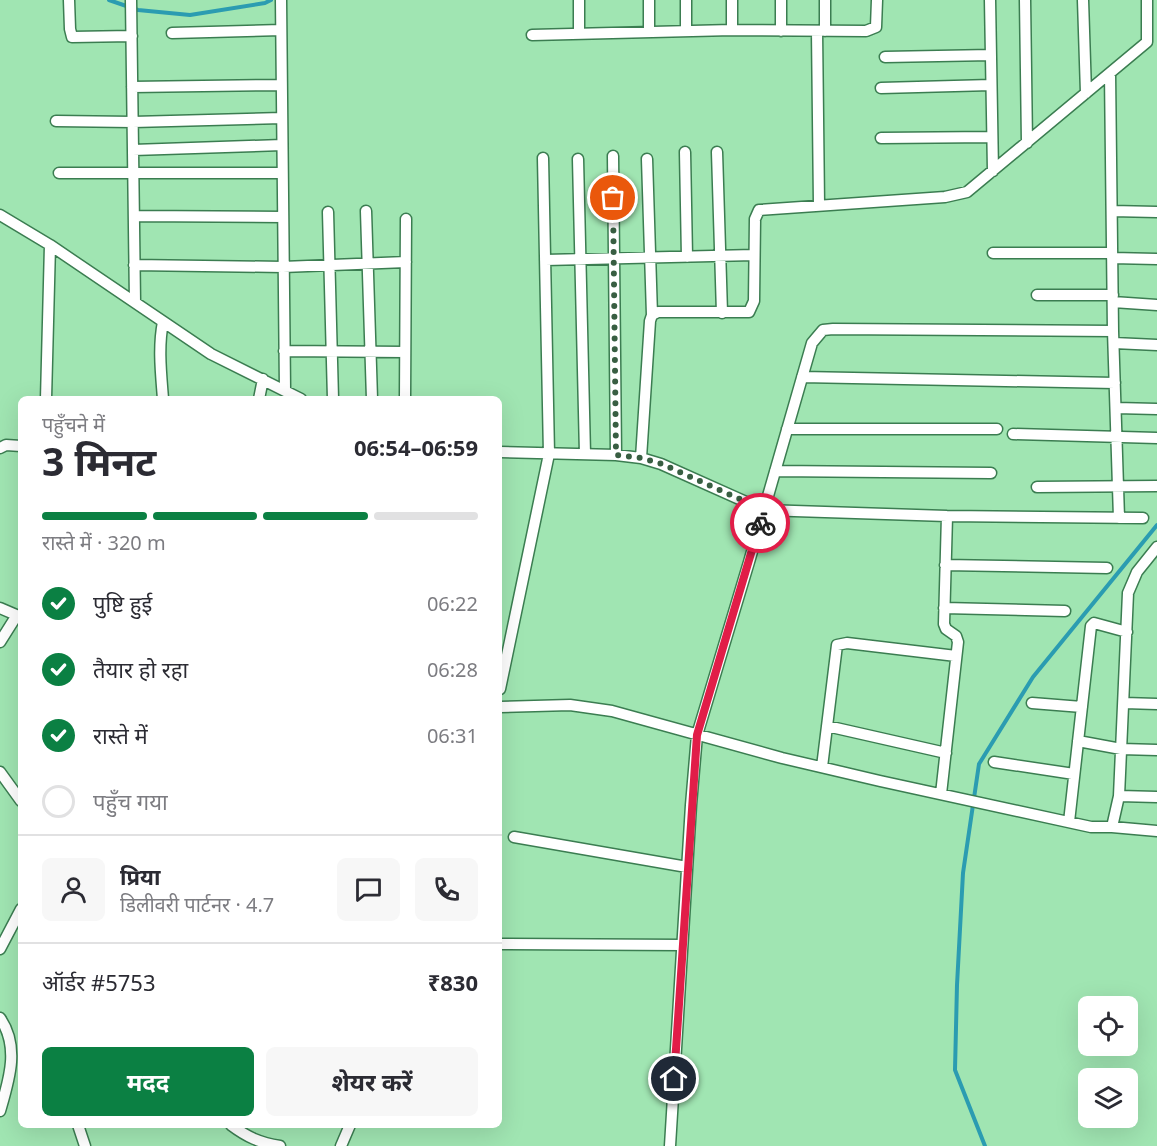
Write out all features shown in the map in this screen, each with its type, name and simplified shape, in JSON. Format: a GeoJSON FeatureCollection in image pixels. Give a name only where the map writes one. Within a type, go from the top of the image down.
{"type":"FeatureCollection","features":[{"type":"Feature","properties":{"kind":"street"},"geometry":{"type":"LineString","coordinates":[[69,0],[72,37],[132,36]]}},
{"type":"Feature","properties":{"kind":"street"},"geometry":{"type":"LineString","coordinates":[[281,0],[285,390]]}},
{"type":"Feature","properties":{"kind":"street"},"geometry":{"type":"LineString","coordinates":[[579,0],[579,34]]}},
{"type":"Feature","properties":{"kind":"street"},"geometry":{"type":"LineString","coordinates":[[649,0],[649,32]]}},
{"type":"Feature","properties":{"kind":"street"},"geometry":{"type":"LineString","coordinates":[[686,0],[686,31]]}},
{"type":"Feature","properties":{"kind":"street"},"geometry":{"type":"LineString","coordinates":[[732,0],[732,30]]}},
{"type":"Feature","properties":{"kind":"street"},"geometry":{"type":"LineString","coordinates":[[781,0],[781,31]]}},
{"type":"Feature","properties":{"kind":"street"},"geometry":{"type":"LineString","coordinates":[[819,205],[821,31],[825,0]]}},
{"type":"Feature","properties":{"kind":"street"},"geometry":{"type":"LineString","coordinates":[[532,35],[732,30],[872,30],[876,27],[877,0]]}},
{"type":"Feature","properties":{"kind":"street"},"geometry":{"type":"LineString","coordinates":[[990,0],[993,171]]}},
{"type":"Feature","properties":{"kind":"street"},"geometry":{"type":"LineString","coordinates":[[1025,0],[1027,143]]}},
{"type":"Feature","properties":{"kind":"street"},"geometry":{"type":"LineString","coordinates":[[1083,0],[1086,93]]}},
{"type":"Feature","properties":{"kind":"street"},"geometry":{"type":"LineString","coordinates":[[1147,0],[1147,42]]}},
{"type":"Feature","properties":{"kind":"street"},"geometry":{"type":"LineString","coordinates":[[132,5],[135,302]]}},
{"type":"Feature","properties":{"kind":"street"},"geometry":{"type":"LineString","coordinates":[[172,33],[281,30]]}},
{"type":"Feature","properties":{"kind":"street"},"geometry":{"type":"LineString","coordinates":[[652,315],[658,312],[749,312],[754,301],[755,219],[759,210],[958,195],[967,192],[1157,34]]}},
{"type":"Feature","properties":{"kind":"street"},"geometry":{"type":"LineString","coordinates":[[885,57],[991,56]]}},
{"type":"Feature","properties":{"kind":"street"},"geometry":{"type":"LineString","coordinates":[[1110,73],[1113,332],[1119,518]]}},
{"type":"Feature","properties":{"kind":"street"},"geometry":{"type":"LineString","coordinates":[[132,87],[281,85]]}},
{"type":"Feature","properties":{"kind":"street"},"geometry":{"type":"LineString","coordinates":[[881,88],[991,85]]}},
{"type":"Feature","properties":{"kind":"street"},"geometry":{"type":"LineString","coordinates":[[56,121],[133,122],[282,118]]}},
{"type":"Feature","properties":{"kind":"street"},"geometry":{"type":"LineString","coordinates":[[881,138],[992,137]]}},
{"type":"Feature","properties":{"kind":"street"},"geometry":{"type":"LineString","coordinates":[[133,150],[282,145]]}},
{"type":"Feature","properties":{"kind":"street"},"geometry":{"type":"LineString","coordinates":[[685,152],[687,257]]}},
{"type":"Feature","properties":{"kind":"street"},"geometry":{"type":"LineString","coordinates":[[717,152],[722,313]]}},
{"type":"Feature","properties":{"kind":"street"},"geometry":{"type":"LineString","coordinates":[[613,156],[616,455]]}},
{"type":"Feature","properties":{"kind":"street"},"geometry":{"type":"LineString","coordinates":[[502,679],[549,454],[543,158]]}},
{"type":"Feature","properties":{"kind":"street"},"geometry":{"type":"LineString","coordinates":[[578,159],[585,454]]}},
{"type":"Feature","properties":{"kind":"street"},"geometry":{"type":"LineString","coordinates":[[641,458],[652,315],[647,159]]}},
{"type":"Feature","properties":{"kind":"street"},"geometry":{"type":"LineString","coordinates":[[59,173],[282,173]]}},
{"type":"Feature","properties":{"kind":"street"},"geometry":{"type":"LineString","coordinates":[[366,211],[372,396]]}},
{"type":"Feature","properties":{"kind":"street"},"geometry":{"type":"LineString","coordinates":[[1112,211],[1157,212]]}},
{"type":"Feature","properties":{"kind":"street"},"geometry":{"type":"LineString","coordinates":[[327,212],[333,396]]}},
{"type":"Feature","properties":{"kind":"street"},"geometry":{"type":"LineString","coordinates":[[0,215],[50,244],[211,354],[296,396]]}},
{"type":"Feature","properties":{"kind":"street"},"geometry":{"type":"LineString","coordinates":[[134,216],[283,217]]}},
{"type":"Feature","properties":{"kind":"street"},"geometry":{"type":"LineString","coordinates":[[405,396],[406,219]]}},
{"type":"Feature","properties":{"kind":"street"},"geometry":{"type":"LineString","coordinates":[[46,396],[50,244]]}},
{"type":"Feature","properties":{"kind":"street"},"geometry":{"type":"LineString","coordinates":[[993,253],[1157,259]]}},
{"type":"Feature","properties":{"kind":"street"},"geometry":{"type":"LineString","coordinates":[[545,260],[754,255]]}},
{"type":"Feature","properties":{"kind":"street"},"geometry":{"type":"LineString","coordinates":[[134,265],[283,267],[406,262]]}},
{"type":"Feature","properties":{"kind":"street"},"geometry":{"type":"LineString","coordinates":[[1037,295],[1157,304]]}},
{"type":"Feature","properties":{"kind":"street"},"geometry":{"type":"LineString","coordinates":[[163,322],[160,344],[163,396]]}},
{"type":"Feature","properties":{"kind":"street"},"geometry":{"type":"LineString","coordinates":[[670,1146],[697,735],[812,343],[823,330],[833,329],[1113,332]]}},
{"type":"Feature","properties":{"kind":"street"},"geometry":{"type":"LineString","coordinates":[[1114,343],[1157,345]]}},
{"type":"Feature","properties":{"kind":"street"},"geometry":{"type":"LineString","coordinates":[[284,351],[405,352]]}},
{"type":"Feature","properties":{"kind":"street"},"geometry":{"type":"LineString","coordinates":[[802,377],[1115,383]]}},
{"type":"Feature","properties":{"kind":"street"},"geometry":{"type":"LineString","coordinates":[[260,396],[263,380]]}},
{"type":"Feature","properties":{"kind":"street"},"geometry":{"type":"LineString","coordinates":[[1116,408],[1157,409]]}},
{"type":"Feature","properties":{"kind":"street"},"geometry":{"type":"LineString","coordinates":[[787,429],[997,429]]}},
{"type":"Feature","properties":{"kind":"street"},"geometry":{"type":"LineString","coordinates":[[1013,434],[1157,438]]}},
{"type":"Feature","properties":{"kind":"street"},"geometry":{"type":"LineString","coordinates":[[0,447],[18,446]]}},
{"type":"Feature","properties":{"kind":"street"},"geometry":{"type":"LineString","coordinates":[[502,452],[616,455],[641,458],[662,464],[764,510],[947,516],[1143,518]]}},
{"type":"Feature","properties":{"kind":"street"},"geometry":{"type":"LineString","coordinates":[[775,471],[991,473]]}},
{"type":"Feature","properties":{"kind":"street"},"geometry":{"type":"LineString","coordinates":[[1037,488],[1157,486]]}},
{"type":"Feature","properties":{"kind":"street"},"geometry":{"type":"LineString","coordinates":[[941,794],[956,656],[956,636],[946,629],[944,624],[947,516]]}},
{"type":"Feature","properties":{"kind":"street"},"geometry":{"type":"LineString","coordinates":[[1112,827],[1119,796],[1128,593],[1137,572],[1157,547]]}},
{"type":"Feature","properties":{"kind":"street"},"geometry":{"type":"LineString","coordinates":[[945,565],[1107,568]]}},
{"type":"Feature","properties":{"kind":"street"},"geometry":{"type":"LineString","coordinates":[[0,608],[18,616]]}},
{"type":"Feature","properties":{"kind":"street"},"geometry":{"type":"LineString","coordinates":[[944,608],[1065,611]]}},
{"type":"Feature","properties":{"kind":"street"},"geometry":{"type":"LineString","coordinates":[[0,642],[18,617]]}},
{"type":"Feature","properties":{"kind":"street"},"geometry":{"type":"LineString","coordinates":[[1069,822],[1091,626],[1094,623],[1100,624],[1126,632]]}},
{"type":"Feature","properties":{"kind":"street"},"geometry":{"type":"LineString","coordinates":[[822,767],[836,649],[841,643],[956,656]]}},
{"type":"Feature","properties":{"kind":"street"},"geometry":{"type":"LineString","coordinates":[[1032,703],[1082,707]]}},
{"type":"Feature","properties":{"kind":"street"},"geometry":{"type":"LineString","coordinates":[[1124,703],[1157,704]]}},
{"type":"Feature","properties":{"kind":"street"},"geometry":{"type":"LineString","coordinates":[[502,706],[592,707],[822,767],[980,803],[1090,827],[1157,831]]}},
{"type":"Feature","properties":{"kind":"street"},"geometry":{"type":"LineString","coordinates":[[827,726],[945,753]]}},
{"type":"Feature","properties":{"kind":"street"},"geometry":{"type":"LineString","coordinates":[[1078,741],[1121,748],[1157,750]]}},
{"type":"Feature","properties":{"kind":"street"},"geometry":{"type":"LineString","coordinates":[[994,762],[1074,774]]}},
{"type":"Feature","properties":{"kind":"street"},"geometry":{"type":"LineString","coordinates":[[0,772],[18,797]]}},
{"type":"Feature","properties":{"kind":"street"},"geometry":{"type":"LineString","coordinates":[[1119,796],[1157,797]]}},
{"type":"Feature","properties":{"kind":"street"},"geometry":{"type":"LineString","coordinates":[[514,837],[687,867]]}},
{"type":"Feature","properties":{"kind":"street"},"geometry":{"type":"LineString","coordinates":[[0,949],[18,915]]}},
{"type":"Feature","properties":{"kind":"street"},"geometry":{"type":"LineString","coordinates":[[502,945],[682,945]]}},
{"type":"Feature","properties":{"kind":"street"},"geometry":{"type":"LineString","coordinates":[[0,1018],[10,1039],[16,1071],[0,1112]]}},
{"type":"Feature","properties":{"kind":"street"},"geometry":{"type":"LineString","coordinates":[[79,1128],[85,1146]]}},
{"type":"Feature","properties":{"kind":"street"},"geometry":{"type":"LineString","coordinates":[[235,1128],[260,1142],[280,1146]]}},
{"type":"Feature","properties":{"kind":"street"},"geometry":{"type":"LineString","coordinates":[[341,1146],[349,1128]]}},
{"type":"Feature","properties":{"kind":"waterway"},"geometry":{"type":"LineString","coordinates":[[109,0],[138,10],[190,15],[265,3],[271,0]]}},
{"type":"Feature","properties":{"kind":"waterway"},"geometry":{"type":"LineString","coordinates":[[985,1146],[955,1070],[963,873],[979,764],[1033,677],[1157,525]]}},
{"type":"Feature","properties":{"kind":"way so far"},"geometry":{"type":"LineString","coordinates":[[613,198],[616,455],[641,458],[662,464],[764,510],[760,523]]}},
{"type":"Feature","properties":{"kind":"route"},"geometry":{"type":"LineString","coordinates":[[674,1079],[697,735],[760,523]]}}]}
